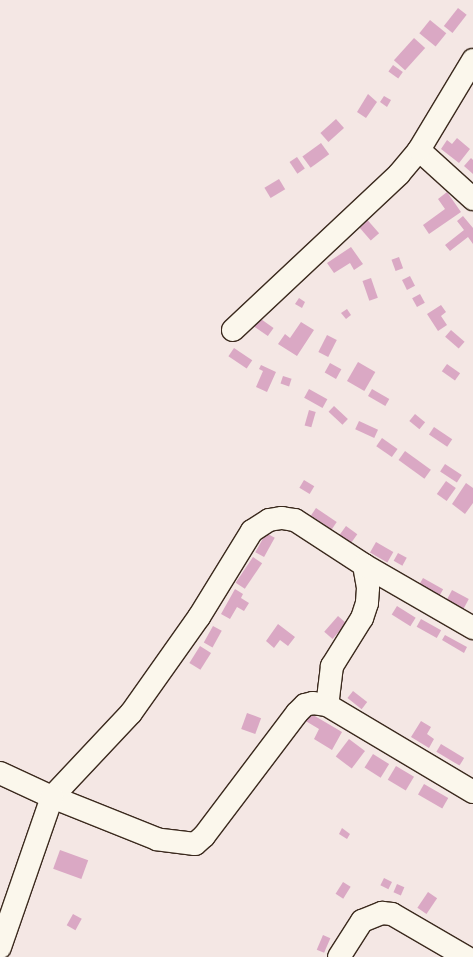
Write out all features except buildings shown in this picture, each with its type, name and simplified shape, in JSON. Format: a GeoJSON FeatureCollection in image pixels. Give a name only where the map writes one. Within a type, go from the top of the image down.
{"type":"FeatureCollection","features":[{"type":"Feature","properties":{"kind":"street"},"geometry":{"type":"LineString","coordinates":[[232,330],[399,174],[419,150],[473,60]]}},
{"type":"Feature","properties":{"kind":"street"},"geometry":{"type":"LineString","coordinates":[[419,150],[473,199]]}},
{"type":"Feature","properties":{"kind":"street"},"geometry":{"type":"LineString","coordinates":[[0,947],[52,797],[131,713],[199,618],[252,531],[259,525],[282,518],[295,520],[364,565],[473,628]]}},
{"type":"Feature","properties":{"kind":"street"},"geometry":{"type":"LineString","coordinates":[[327,705],[332,666],[362,618],[367,603],[368,588],[364,565]]}},
{"type":"Feature","properties":{"kind":"street"},"geometry":{"type":"LineString","coordinates":[[0,773],[52,797],[157,839],[195,844],[204,836],[297,713],[305,705],[314,703],[327,705],[473,792]]}},
{"type":"Feature","properties":{"kind":"street"},"geometry":{"type":"LineString","coordinates":[[339,957],[362,921],[382,913],[392,914],[466,957]]}}]}
